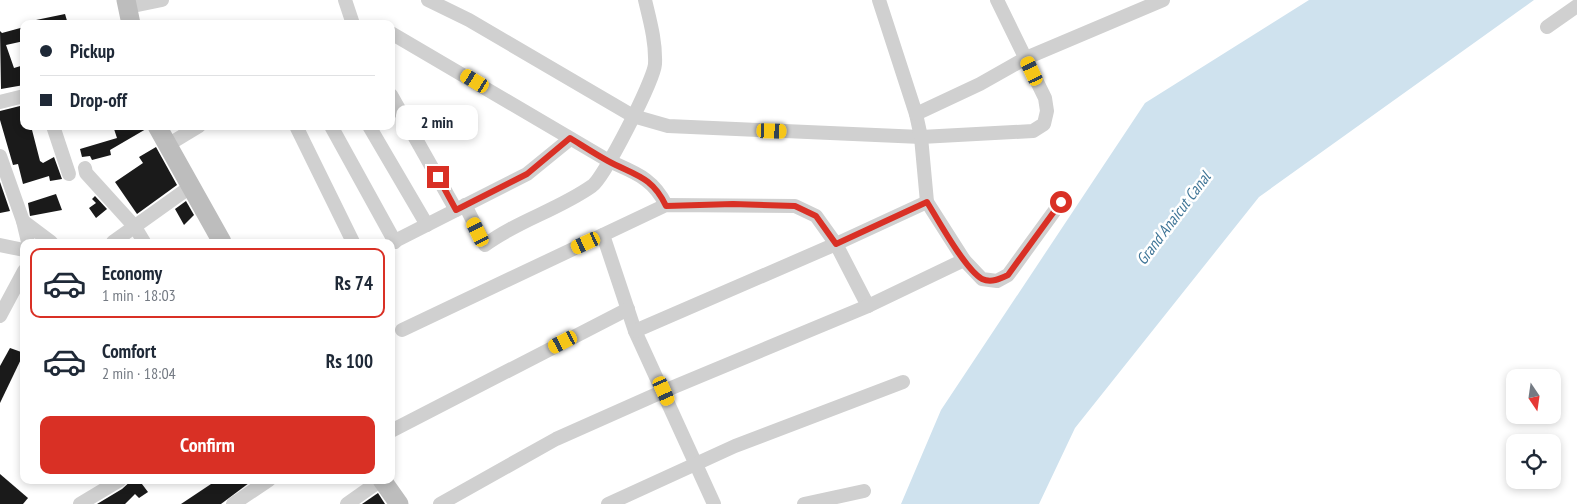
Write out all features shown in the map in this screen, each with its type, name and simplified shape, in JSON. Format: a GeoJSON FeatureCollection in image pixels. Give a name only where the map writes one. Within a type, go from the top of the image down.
{"type":"FeatureCollection","features":[{"type":"Feature","properties":{"kind":"street"},"geometry":{"type":"LineString","coordinates":[[129,10],[162,0]]}},
{"type":"Feature","properties":{"kind":"street"},"geometry":{"type":"LineString","coordinates":[[345,0],[352,20]]}},
{"type":"Feature","properties":{"kind":"street"},"geometry":{"type":"LineString","coordinates":[[428,0],[469,20],[633,116],[668,126],[921,137],[1033,132],[1044,124],[1047,111],[1045,98],[997,0]]}},
{"type":"Feature","properties":{"kind":"street"},"geometry":{"type":"LineString","coordinates":[[395,101],[485,245],[496,236],[575,197],[594,184],[609,161],[633,116],[655,66],[654,39],[645,0]]}},
{"type":"Feature","properties":{"kind":"street"},"geometry":{"type":"LineString","coordinates":[[879,0],[916,114],[921,137],[927,202],[964,260],[982,279],[997,281],[1008,275],[1061,202]]}},
{"type":"Feature","properties":{"kind":"street"},"geometry":{"type":"LineString","coordinates":[[916,114],[980,84],[1026,58],[1087,30],[1163,0]]}},
{"type":"Feature","properties":{"kind":"street"},"geometry":{"type":"LineString","coordinates":[[1547,27],[1577,6]]}},
{"type":"Feature","properties":{"kind":"street"},"geometry":{"type":"LineString","coordinates":[[395,35],[609,161],[646,178],[660,193],[666,206]]}},
{"type":"Feature","properties":{"kind":"street"},"geometry":{"type":"LineString","coordinates":[[0,102],[20,97]]}},
{"type":"Feature","properties":{"kind":"street"},"geometry":{"type":"LineString","coordinates":[[54,130],[69,174]]}},
{"type":"Feature","properties":{"kind":"street"},"geometry":{"type":"LineString","coordinates":[[159,130],[166,146],[220,239]]}},
{"type":"Feature","properties":{"kind":"street"},"geometry":{"type":"LineString","coordinates":[[166,146],[192,130]]}},
{"type":"Feature","properties":{"kind":"street"},"geometry":{"type":"LineString","coordinates":[[298,130],[352,239]]}},
{"type":"Feature","properties":{"kind":"street"},"geometry":{"type":"LineString","coordinates":[[333,130],[391,239]]}},
{"type":"Feature","properties":{"kind":"street"},"geometry":{"type":"LineString","coordinates":[[371,130],[427,225]]}},
{"type":"Feature","properties":{"kind":"street"},"geometry":{"type":"LineString","coordinates":[[395,242],[527,174],[570,138]]}},
{"type":"Feature","properties":{"kind":"street"},"geometry":{"type":"LineString","coordinates":[[0,156],[23,221],[27,239]]}},
{"type":"Feature","properties":{"kind":"street"},"geometry":{"type":"LineString","coordinates":[[85,168],[86,173],[134,227],[142,239]]}},
{"type":"Feature","properties":{"kind":"street"},"geometry":{"type":"LineString","coordinates":[[117,239],[190,187]]}},
{"type":"Feature","properties":{"kind":"street"},"geometry":{"type":"LineString","coordinates":[[635,331],[836,244],[927,202]]}},
{"type":"Feature","properties":{"kind":"street"},"geometry":{"type":"LineString","coordinates":[[402,330],[666,206],[733,204],[795,206],[816,216],[836,244],[868,306]]}},
{"type":"Feature","properties":{"kind":"street"},"geometry":{"type":"LineString","coordinates":[[23,221],[48,239]]}},
{"type":"Feature","properties":{"kind":"street"},"geometry":{"type":"LineString","coordinates":[[603,235],[635,331],[714,504]]}},
{"type":"Feature","properties":{"kind":"street"},"geometry":{"type":"LineString","coordinates":[[0,245],[20,249]]}},
{"type":"Feature","properties":{"kind":"street"},"geometry":{"type":"LineString","coordinates":[[440,504],[556,439],[664,391],[868,306],[964,260]]}},
{"type":"Feature","properties":{"kind":"street"},"geometry":{"type":"LineString","coordinates":[[0,316],[20,279]]}},
{"type":"Feature","properties":{"kind":"street"},"geometry":{"type":"LineString","coordinates":[[395,429],[628,309]]}},
{"type":"Feature","properties":{"kind":"street"},"geometry":{"type":"LineString","coordinates":[[608,504],[735,446],[903,382]]}},
{"type":"Feature","properties":{"kind":"street"},"geometry":{"type":"LineString","coordinates":[[80,504],[113,484]]}},
{"type":"Feature","properties":{"kind":"street"},"geometry":{"type":"LineString","coordinates":[[233,504],[263,484]]}},
{"type":"Feature","properties":{"kind":"street"},"geometry":{"type":"LineString","coordinates":[[347,504],[375,484]]}},
{"type":"Feature","properties":{"kind":"street"},"geometry":{"type":"LineString","coordinates":[[384,484],[398,504]]}},
{"type":"Feature","properties":{"kind":"street"},"geometry":{"type":"LineString","coordinates":[[804,504],[864,491]]}},
{"type":"Feature","properties":{"kind":"water","name":"Grand Anaicut Canal"},"geometry":{"type":"Polygon","coordinates":[[[1309,0],[1534,0],[1259,197],[1075,428],[1039,504],[901,504],[941,410],[1145,103],[1309,0]]]}},
{"type":"Feature","properties":{"kind":"building"},"geometry":{"type":"Polygon","coordinates":[[[65,14],[67,20],[36,20],[65,14]]]}},
{"type":"Feature","properties":{"kind":"building"},"geometry":{"type":"Polygon","coordinates":[[[20,28],[20,42],[6,45],[14,68],[20,66],[20,86],[1,89],[0,31],[2,33],[20,28]]]}},
{"type":"Feature","properties":{"kind":"building"},"geometry":{"type":"Polygon","coordinates":[[[20,106],[20,130],[32,130],[40,161],[43,163],[54,157],[62,179],[50,181],[49,176],[23,184],[18,164],[13,165],[0,120],[0,111],[20,106]]]}},
{"type":"Feature","properties":{"kind":"building"},"geometry":{"type":"Polygon","coordinates":[[[114,130],[144,130],[110,150],[111,155],[92,160],[90,156],[82,157],[80,149],[117,138],[114,130]]]}},
{"type":"Feature","properties":{"kind":"building"},"geometry":{"type":"Polygon","coordinates":[[[156,147],[177,185],[137,214],[115,182],[143,163],[139,157],[156,147]]]}},
{"type":"Feature","properties":{"kind":"building"},"geometry":{"type":"Polygon","coordinates":[[[0,182],[10,211],[0,213],[0,182]]]}},
{"type":"Feature","properties":{"kind":"building"},"geometry":{"type":"Polygon","coordinates":[[[56,194],[62,210],[30,216],[28,203],[56,194]]]}},
{"type":"Feature","properties":{"kind":"building"},"geometry":{"type":"Polygon","coordinates":[[[95,196],[107,209],[96,218],[89,208],[96,203],[92,199],[95,196]]]}},
{"type":"Feature","properties":{"kind":"building"},"geometry":{"type":"Polygon","coordinates":[[[186,201],[194,215],[184,225],[175,209],[186,201]]]}},
{"type":"Feature","properties":{"kind":"building"},"geometry":{"type":"Polygon","coordinates":[[[10,348],[20,352],[20,361],[0,403],[0,366],[10,348]]]}},
{"type":"Feature","properties":{"kind":"building"},"geometry":{"type":"Polygon","coordinates":[[[0,474],[28,498],[23,504],[0,504],[0,474]]]}},
{"type":"Feature","properties":{"kind":"building"},"geometry":{"type":"Polygon","coordinates":[[[128,484],[142,484],[148,492],[139,498],[135,494],[125,504],[97,504],[128,484]]]}},
{"type":"Feature","properties":{"kind":"building"},"geometry":{"type":"Polygon","coordinates":[[[211,484],[248,484],[221,504],[181,504],[211,484]]]}},
{"type":"Feature","properties":{"kind":"building"},"geometry":{"type":"Polygon","coordinates":[[[378,493],[385,504],[362,504],[378,493]]]}},
{"type":"Feature","properties":{"kind":"route"},"geometry":{"type":"LineString","coordinates":[[438,177],[456,210],[527,174],[570,138],[609,161],[646,178],[660,193],[666,206],[733,204],[795,206],[816,216],[836,244],[927,202],[964,260],[982,279],[997,281],[1008,275],[1061,202]]}}]}
